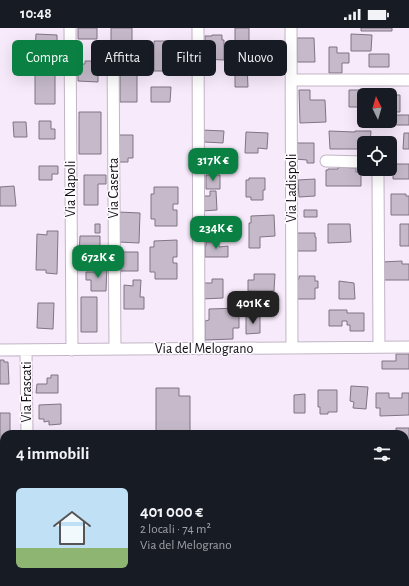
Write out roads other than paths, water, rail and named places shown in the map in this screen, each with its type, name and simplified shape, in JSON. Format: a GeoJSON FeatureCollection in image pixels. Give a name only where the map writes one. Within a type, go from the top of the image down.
{"type":"FeatureCollection","features":[{"type":"Feature","properties":{"kind":"street","name":"Via Napoli"},"geometry":{"type":"LineString","coordinates":[[70,28],[72,350]]}},
{"type":"Feature","properties":{"kind":"street"},"geometry":{"type":"LineString","coordinates":[[198,28],[199,349]]}},
{"type":"Feature","properties":{"kind":"street","name":"Via Ladispoli"},"geometry":{"type":"LineString","coordinates":[[291,28],[292,348]]}},
{"type":"Feature","properties":{"kind":"street","name":"Via Caserta"},"geometry":{"type":"LineString","coordinates":[[113,76],[115,350]]}},
{"type":"Feature","properties":{"kind":"street"},"geometry":{"type":"LineString","coordinates":[[292,80],[409,80]]}},
{"type":"Feature","properties":{"kind":"street"},"geometry":{"type":"LineString","coordinates":[[326,161],[357,162]]}},
{"type":"Feature","properties":{"kind":"street"},"geometry":{"type":"LineString","coordinates":[[378,176],[380,347]]}},
{"type":"Feature","properties":{"kind":"street","name":"Via del Melograno"},"geometry":{"type":"LineString","coordinates":[[0,350],[409,347]]}},
{"type":"Feature","properties":{"kind":"street","name":"Via Frascati"},"geometry":{"type":"LineString","coordinates":[[26,350],[27,430]]}}]}
